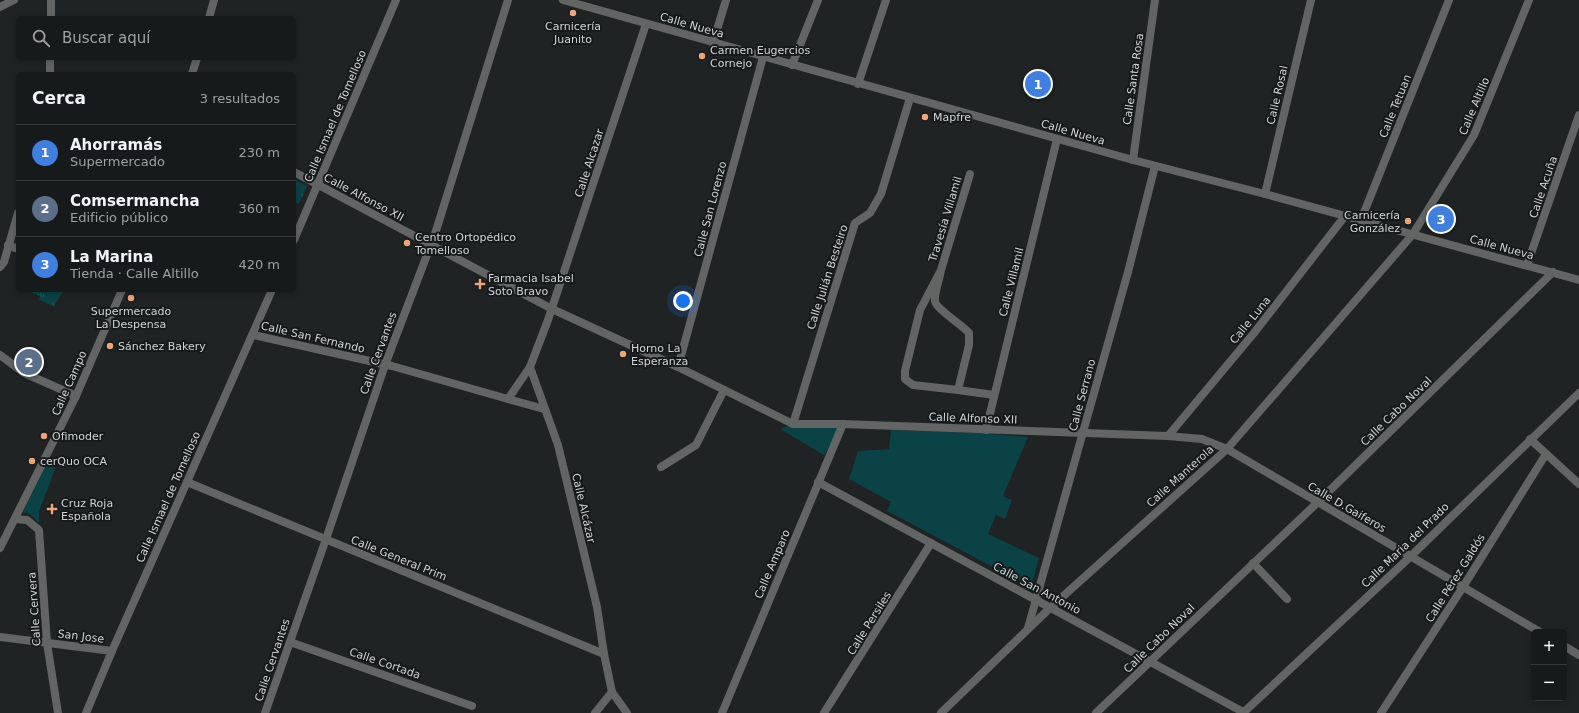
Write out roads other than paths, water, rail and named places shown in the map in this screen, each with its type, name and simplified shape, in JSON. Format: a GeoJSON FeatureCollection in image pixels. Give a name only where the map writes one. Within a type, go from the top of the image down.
{"type":"FeatureCollection","features":[{"type":"Feature","properties":{"kind":"street"},"geometry":{"type":"LineString","coordinates":[[0,7],[14,0]]}},
{"type":"Feature","properties":{"kind":"street"},"geometry":{"type":"LineString","coordinates":[[51,0],[51,16]]}},
{"type":"Feature","properties":{"kind":"street"},"geometry":{"type":"LineString","coordinates":[[210,16],[214,0]]}},
{"type":"Feature","properties":{"kind":"street","name":"Calle Ismael de Tomelloso"},"geometry":{"type":"LineString","coordinates":[[296,235],[396,0]]}},
{"type":"Feature","properties":{"kind":"street","name":"Calle Cervantes"},"geometry":{"type":"LineString","coordinates":[[265,713],[385,364],[435,234],[508,0]]}},
{"type":"Feature","properties":{"kind":"street","name":"Calle Nueva"},"geometry":{"type":"LineString","coordinates":[[563,0],[1132,160],[1265,194],[1576,279]]}},
{"type":"Feature","properties":{"kind":"street"},"geometry":{"type":"LineString","coordinates":[[713,43],[726,0]]}},
{"type":"Feature","properties":{"kind":"street"},"geometry":{"type":"LineString","coordinates":[[792,65],[818,0]]}},
{"type":"Feature","properties":{"kind":"street"},"geometry":{"type":"LineString","coordinates":[[858,84],[886,0]]}},
{"type":"Feature","properties":{"kind":"street","name":"Calle Santa Rosa"},"geometry":{"type":"LineString","coordinates":[[1132,160],[1155,0]]}},
{"type":"Feature","properties":{"kind":"street","name":"Calle Rosal"},"geometry":{"type":"LineString","coordinates":[[1265,194],[1310,0]]}},
{"type":"Feature","properties":{"kind":"street","name":"Calle Tetuan"},"geometry":{"type":"LineString","coordinates":[[1361,220],[1448,0]]}},
{"type":"Feature","properties":{"kind":"street","name":"Calle Altillo"},"geometry":{"type":"LineString","coordinates":[[1414,234],[1474,135],[1529,0]]}},
{"type":"Feature","properties":{"kind":"street","name":"Calle Alcazar"},"geometry":{"type":"LineString","coordinates":[[552,309],[646,24]]}},
{"type":"Feature","properties":{"kind":"street","name":"Calle San Lorenzo"},"geometry":{"type":"LineString","coordinates":[[678,368],[763,57]]}},
{"type":"Feature","properties":{"kind":"street"},"geometry":{"type":"LineString","coordinates":[[50,60],[50,72]]}},
{"type":"Feature","properties":{"kind":"street"},"geometry":{"type":"LineString","coordinates":[[193,72],[196,60]]}},
{"type":"Feature","properties":{"kind":"street","name":"Calle Julián Besteiro"},"geometry":{"type":"LineString","coordinates":[[793,424],[855,223],[870,213],[881,194],[910,98]]}},
{"type":"Feature","properties":{"kind":"street","name":"Calle Acuña"},"geometry":{"type":"LineString","coordinates":[[1527,265],[1579,115]]}},
{"type":"Feature","properties":{"kind":"street","name":"Calle Villamil"},"geometry":{"type":"LineString","coordinates":[[986,430],[1057,139]]}},
{"type":"Feature","properties":{"kind":"street","name":"Calle Serrano"},"geometry":{"type":"LineString","coordinates":[[1028,628],[1146,206],[1154,166]]}},
{"type":"Feature","properties":{"kind":"street","name":"Calle Alfonso XII"},"geometry":{"type":"LineString","coordinates":[[296,173],[552,309],[793,424],[843,424],[1168,436],[1202,439],[1227,449]]}},
{"type":"Feature","properties":{"kind":"street","name":"Travesía Villamil"},"geometry":{"type":"LineString","coordinates":[[958,390],[969,345],[969,333],[962,325],[936,305],[934,300],[941,270],[970,174]]}},
{"type":"Feature","properties":{"kind":"street","name":"Calle Luna"},"geometry":{"type":"LineString","coordinates":[[1168,436],[1254,333],[1345,216]]}},
{"type":"Feature","properties":{"kind":"street"},"geometry":{"type":"LineString","coordinates":[[0,266],[4,262],[16,219]]}},
{"type":"Feature","properties":{"kind":"street","name":"Calle Manterola"},"geometry":{"type":"LineString","coordinates":[[941,713],[1028,628],[1227,449],[1414,234]]}},
{"type":"Feature","properties":{"kind":"street"},"geometry":{"type":"LineString","coordinates":[[8,245],[16,248]]}},
{"type":"Feature","properties":{"kind":"street","name":"Travesía Villamil"},"geometry":{"type":"LineString","coordinates":[[941,270],[920,310],[905,372],[905,379],[913,384],[994,395]]}},
{"type":"Feature","properties":{"kind":"street","name":"Calle Cabo Noval"},"geometry":{"type":"LineString","coordinates":[[1096,713],[1318,502],[1553,272]]}},
{"type":"Feature","properties":{"kind":"street"},"geometry":{"type":"LineString","coordinates":[[1576,279],[1579,287]]}},
{"type":"Feature","properties":{"kind":"street","name":"Calle Campo"},"geometry":{"type":"LineString","coordinates":[[0,548],[3,535],[15,519],[76,396],[121,292]]}},
{"type":"Feature","properties":{"kind":"street","name":"Calle Ismael de Tomelloso"},"geometry":{"type":"LineString","coordinates":[[86,713],[271,292]]}},
{"type":"Feature","properties":{"kind":"street"},"geometry":{"type":"LineString","coordinates":[[508,399],[530,367],[552,309]]}},
{"type":"Feature","properties":{"kind":"street","name":"Calle San Fernando"},"geometry":{"type":"LineString","coordinates":[[253,335],[385,364],[544,409]]}},
{"type":"Feature","properties":{"kind":"street"},"geometry":{"type":"LineString","coordinates":[[0,355],[24,373],[76,396]]}},
{"type":"Feature","properties":{"kind":"street","name":"Calle Alcázar"},"geometry":{"type":"LineString","coordinates":[[530,367],[558,445],[597,607],[604,654],[612,692],[627,713]]}},
{"type":"Feature","properties":{"kind":"street"},"geometry":{"type":"LineString","coordinates":[[661,467],[696,445],[724,390]]}},
{"type":"Feature","properties":{"kind":"street","name":"Calle Maria del Prado"},"geometry":{"type":"LineString","coordinates":[[1244,713],[1410,557],[1579,393]]}},
{"type":"Feature","properties":{"kind":"street","name":"Calle Amparo"},"geometry":{"type":"LineString","coordinates":[[722,713],[843,424]]}},
{"type":"Feature","properties":{"kind":"street"},"geometry":{"type":"LineString","coordinates":[[1530,439],[1579,484]]}},
{"type":"Feature","properties":{"kind":"street","name":"Calle D.Gaiferos"},"geometry":{"type":"LineString","coordinates":[[1227,449],[1535,629]]}},
{"type":"Feature","properties":{"kind":"street","name":"Calle Pérez Galdós"},"geometry":{"type":"LineString","coordinates":[[1381,713],[1463,587],[1546,454]]}},
{"type":"Feature","properties":{"kind":"street","name":"Calle General Prim"},"geometry":{"type":"LineString","coordinates":[[187,482],[604,654]]}},
{"type":"Feature","properties":{"kind":"street","name":"Calle San Antonio"},"geometry":{"type":"LineString","coordinates":[[818,482],[1244,713]]}},
{"type":"Feature","properties":{"kind":"street","name":"Calle Cervera"},"geometry":{"type":"LineString","coordinates":[[15,519],[27,520],[39,530],[47,643],[58,713]]}},
{"type":"Feature","properties":{"kind":"street","name":"Calle Persiles"},"geometry":{"type":"LineString","coordinates":[[824,713],[931,543]]}},
{"type":"Feature","properties":{"kind":"street"},"geometry":{"type":"LineString","coordinates":[[1253,563],[1286,599]]}},
{"type":"Feature","properties":{"kind":"street","name":"San Jose"},"geometry":{"type":"LineString","coordinates":[[0,637],[112,651]]}},
{"type":"Feature","properties":{"kind":"street","name":"Calle Cortada"},"geometry":{"type":"LineString","coordinates":[[290,642],[472,706]]}},
{"type":"Feature","properties":{"kind":"street"},"geometry":{"type":"LineString","coordinates":[[1567,648],[1579,655]]}},
{"type":"Feature","properties":{"kind":"street"},"geometry":{"type":"LineString","coordinates":[[595,713],[612,692]]}},
{"type":"Feature","properties":{"kind":"place","name":"Carnicería Juanito"},"geometry":{"type":"Point","coordinates":[573,13]}},
{"type":"Feature","properties":{"kind":"place","name":"Carmen Eugercios Cornejo"},"geometry":{"type":"Point","coordinates":[702,56]}},
{"type":"Feature","properties":{"kind":"place","name":"Ahorramás"},"geometry":{"type":"Point","coordinates":[1038,84]}},
{"type":"Feature","properties":{"kind":"place","name":"Mapfre"},"geometry":{"type":"Point","coordinates":[925,117]}},
{"type":"Feature","properties":{"kind":"place","name":"La Marina"},"geometry":{"type":"Point","coordinates":[1441,219]}},
{"type":"Feature","properties":{"kind":"place","name":"Carnicería González"},"geometry":{"type":"Point","coordinates":[1408,221]}},
{"type":"Feature","properties":{"kind":"place","name":"Centro Ortopédico Tomelloso"},"geometry":{"type":"Point","coordinates":[407,243]}},
{"type":"Feature","properties":{"kind":"place","name":"Farmacia Isabel Soto Bravo"},"geometry":{"type":"Point","coordinates":[480,284]}},
{"type":"Feature","properties":{"kind":"place","name":"Supermercado La Despensa"},"geometry":{"type":"Point","coordinates":[131,298]}},
{"type":"Feature","properties":{"kind":"place","name":"Sánchez Bakery"},"geometry":{"type":"Point","coordinates":[110,346]}},
{"type":"Feature","properties":{"kind":"place","name":"Horno La Esperanza"},"geometry":{"type":"Point","coordinates":[623,354]}},
{"type":"Feature","properties":{"kind":"place","name":"Comsermancha"},"geometry":{"type":"Point","coordinates":[29,362]}},
{"type":"Feature","properties":{"kind":"place","name":"Ofimoder"},"geometry":{"type":"Point","coordinates":[44,436]}},
{"type":"Feature","properties":{"kind":"place","name":"cerQuo OCA"},"geometry":{"type":"Point","coordinates":[32,461]}},
{"type":"Feature","properties":{"kind":"place","name":"Cruz Roja Española"},"geometry":{"type":"Point","coordinates":[52,509]}}]}
